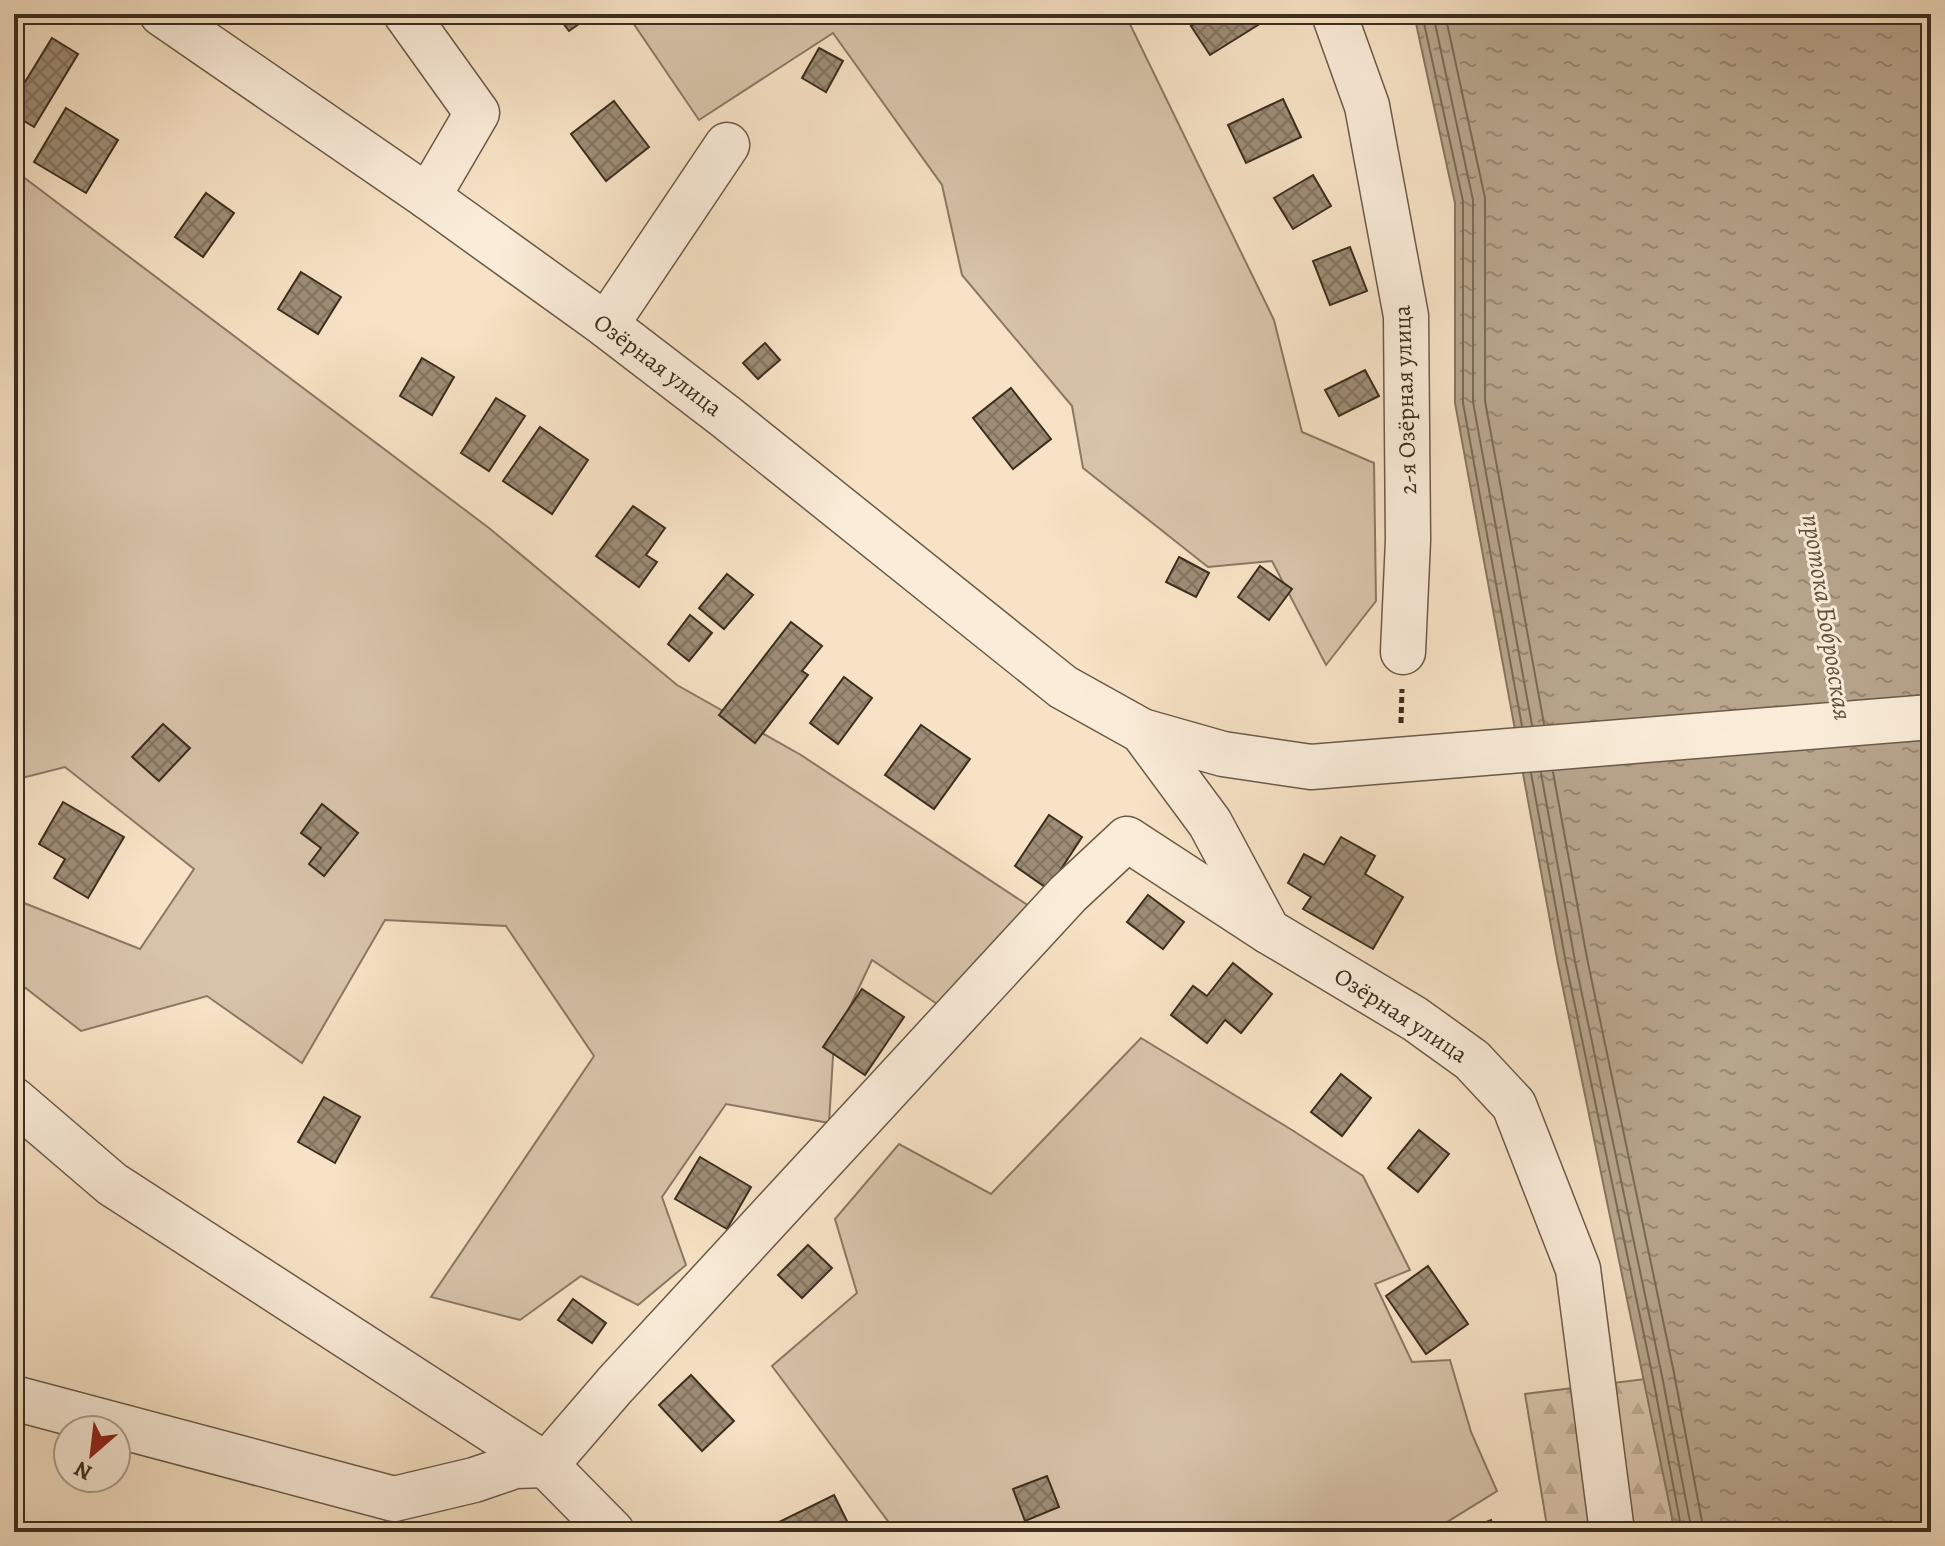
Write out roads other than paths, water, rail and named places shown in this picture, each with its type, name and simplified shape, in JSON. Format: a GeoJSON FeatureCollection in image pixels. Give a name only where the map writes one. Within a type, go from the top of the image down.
{"type":"FeatureCollection","features":[{"type":"Feature","properties":{"kind":"street","name":"Озёрная улица"},"geometry":{"type":"LineString","coordinates":[[162,14],[428,197],[606,325],[1063,687],[1142,731],[1223,754],[1311,767],[1931,717]]}},
{"type":"Feature","properties":{"kind":"street"},"geometry":{"type":"LineString","coordinates":[[406,14],[477,113],[428,197]]}},
{"type":"Feature","properties":{"kind":"street","name":"2-я Озёрная улица"},"geometry":{"type":"LineString","coordinates":[[1334,14],[1367,106],[1406,316],[1408,540],[1403,652]]}},
{"type":"Feature","properties":{"kind":"street"},"geometry":{"type":"LineString","coordinates":[[606,325],[727,145]]}},
{"type":"Feature","properties":{"kind":"street","name":"Озёрная улица"},"geometry":{"type":"LineString","coordinates":[[1142,731],[1210,823],[1268,931],[1426,1027],[1472,1060],[1514,1105],[1578,1269],[1612,1532]]}},
{"type":"Feature","properties":{"kind":"street"},"geometry":{"type":"LineString","coordinates":[[14,1398],[394,1499],[474,1480],[515,1466],[546,1465],[615,1385],[1057,906],[1127,839],[1268,931]]}},
{"type":"Feature","properties":{"kind":"street"},"geometry":{"type":"LineString","coordinates":[[14,1100],[112,1184],[546,1465],[612,1532]]}},
{"type":"Feature","properties":{"kind":"water","name":"протока Бобровская"},"geometry":{"type":"Polygon","coordinates":[[[1414,14],[1931,14],[1931,1532],[1675,1532],[1558,964],[1455,403],[1455,203],[1414,14]]]}}]}
